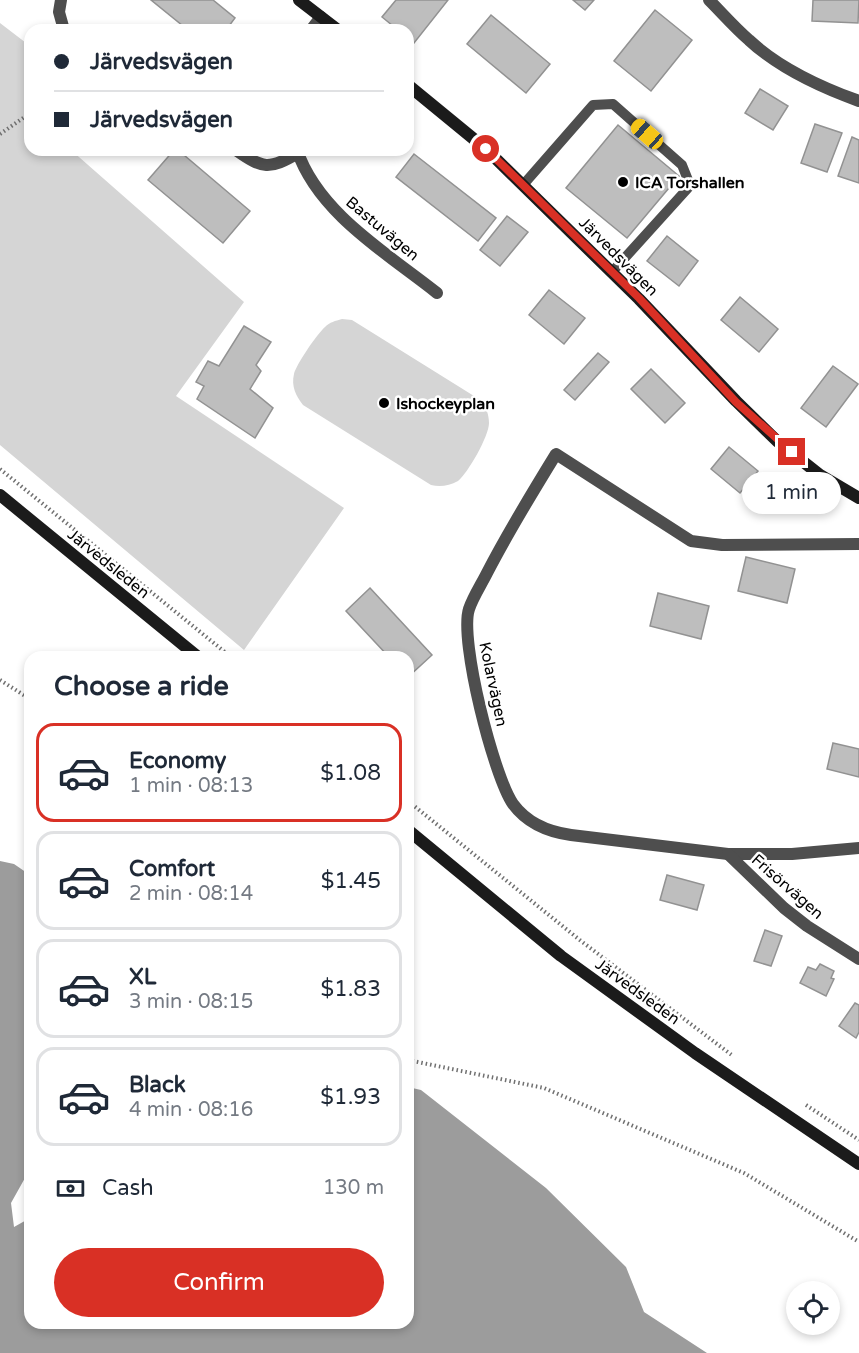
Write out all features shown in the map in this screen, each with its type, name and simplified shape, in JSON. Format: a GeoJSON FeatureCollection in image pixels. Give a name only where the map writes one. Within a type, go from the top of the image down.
{"type":"FeatureCollection","features":[{"type":"Feature","properties":{"kind":"main road"},"geometry":{"type":"LineString","coordinates":[[299,0],[330,24]]}},
{"type":"Feature","properties":{"kind":"main road","name":"Järvedsvägen"},"geometry":{"type":"LineString","coordinates":[[414,90],[486,149],[612,272],[736,402],[777,441],[820,475],[859,498]]}},
{"type":"Feature","properties":{"kind":"main road","name":"Järvedsleden"},"geometry":{"type":"LineString","coordinates":[[0,495],[191,651]]}},
{"type":"Feature","properties":{"kind":"main road","name":"Järvedsleden"},"geometry":{"type":"LineString","coordinates":[[414,835],[561,956],[695,1053],[859,1164]]}},
{"type":"Feature","properties":{"kind":"street"},"geometry":{"type":"LineString","coordinates":[[61,0],[59,12],[62,24]]}},
{"type":"Feature","properties":{"kind":"street"},"geometry":{"type":"LineString","coordinates":[[709,0],[748,40],[771,58],[836,92],[859,101]]}},
{"type":"Feature","properties":{"kind":"street"},"geometry":{"type":"LineString","coordinates":[[316,24],[321,17]]}},
{"type":"Feature","properties":{"kind":"street"},"geometry":{"type":"LineString","coordinates":[[244,156],[254,163],[270,166],[280,164],[291,156]]}},
{"type":"Feature","properties":{"kind":"street","name":"Bastuvägen"},"geometry":{"type":"LineString","coordinates":[[299,156],[305,169],[337,214],[437,293]]}},
{"type":"Feature","properties":{"kind":"street","name":"Kolarvägen"},"geometry":{"type":"LineString","coordinates":[[859,544],[722,545],[691,541],[556,454],[503,543],[468,611],[466,643],[480,710],[503,786],[520,812],[539,826],[556,833],[728,854],[792,854],[859,848]]}},
{"type":"Feature","properties":{"kind":"street","name":"Frisörvägen"},"geometry":{"type":"LineString","coordinates":[[728,854],[784,908],[807,926],[859,959]]}},
{"type":"Feature","properties":{"kind":"lane"},"geometry":{"type":"LineString","coordinates":[[523,185],[593,105],[613,104],[682,165],[688,180],[688,188],[612,272]]}},
{"type":"Feature","properties":{"kind":"path"},"geometry":{"type":"LineString","coordinates":[[0,134],[24,117]]}},
{"type":"Feature","properties":{"kind":"path"},"geometry":{"type":"LineString","coordinates":[[0,469],[224,651]]}},
{"type":"Feature","properties":{"kind":"path"},"geometry":{"type":"LineString","coordinates":[[0,680],[24,695]]}},
{"type":"Feature","properties":{"kind":"path"},"geometry":{"type":"LineString","coordinates":[[414,806],[580,941],[735,1057]]}},
{"type":"Feature","properties":{"kind":"path"},"geometry":{"type":"LineString","coordinates":[[414,1061],[544,1088],[744,1173],[859,1242]]}},
{"type":"Feature","properties":{"kind":"path"},"geometry":{"type":"LineString","coordinates":[[802,1102],[859,1140]]}},
{"type":"Feature","properties":{"kind":"shaded area"},"geometry":{"type":"Polygon","coordinates":[[[0,23],[24,41],[24,156],[78,156],[244,302],[176,396],[344,508],[244,650],[0,445],[0,23]]]}},
{"type":"Feature","properties":{"kind":"shaded area"},"geometry":{"type":"Polygon","coordinates":[[[342,319],[352,320],[482,401],[488,414],[489,423],[486,436],[477,454],[458,481],[444,486],[431,485],[300,402],[294,387],[293,378],[296,370],[321,331],[327,325],[342,319]]]}},
{"type":"Feature","properties":{"kind":"shaded area"},"geometry":{"type":"Polygon","coordinates":[[[0,861],[14,864],[24,871],[24,1180],[11,1203],[14,1227],[24,1221],[24,1329],[414,1329],[414,1088],[421,1090],[546,1188],[626,1267],[644,1312],[707,1353],[0,1353],[0,861]]]}},
{"type":"Feature","properties":{"kind":"building"},"geometry":{"type":"Polygon","coordinates":[[[151,0],[213,0],[235,18],[230,24],[181,24],[151,0]]]}},
{"type":"Feature","properties":{"kind":"building"},"geometry":{"type":"Polygon","coordinates":[[[396,0],[448,0],[414,43],[414,24],[391,24],[382,17],[396,0]]]}},
{"type":"Feature","properties":{"kind":"building"},"geometry":{"type":"Polygon","coordinates":[[[573,0],[594,0],[585,10],[573,0]]]}},
{"type":"Feature","properties":{"kind":"building"},"geometry":{"type":"Polygon","coordinates":[[[813,0],[859,0],[858,23],[812,21],[813,0]]]}},
{"type":"Feature","properties":{"kind":"building"},"geometry":{"type":"Polygon","coordinates":[[[655,10],[692,40],[651,91],[614,61],[655,10]]]}},
{"type":"Feature","properties":{"kind":"building"},"geometry":{"type":"Polygon","coordinates":[[[491,15],[550,64],[526,93],[467,44],[491,15]]]}},
{"type":"Feature","properties":{"kind":"building"},"geometry":{"type":"Polygon","coordinates":[[[760,89],[788,106],[773,130],[745,113],[760,89]]]}},
{"type":"Feature","properties":{"kind":"building"},"geometry":{"type":"Polygon","coordinates":[[[815,124],[842,133],[827,172],[801,163],[815,124]]]}},
{"type":"Feature","properties":{"kind":"building","name":"ICA Torshallen"},"geometry":{"type":"Polygon","coordinates":[[[618,125],[679,176],[627,238],[566,188],[618,125]]]}},
{"type":"Feature","properties":{"kind":"building"},"geometry":{"type":"Polygon","coordinates":[[[852,137],[859,140],[859,183],[838,176],[852,137]]]}},
{"type":"Feature","properties":{"kind":"building"},"geometry":{"type":"Polygon","coordinates":[[[414,154],[496,218],[478,241],[396,177],[414,154]]]}},
{"type":"Feature","properties":{"kind":"building"},"geometry":{"type":"Polygon","coordinates":[[[169,156],[185,156],[250,211],[223,243],[148,180],[169,156]]]}},
{"type":"Feature","properties":{"kind":"building"},"geometry":{"type":"Polygon","coordinates":[[[507,216],[528,232],[500,266],[480,250],[507,216]]]}},
{"type":"Feature","properties":{"kind":"building"},"geometry":{"type":"Polygon","coordinates":[[[667,236],[698,261],[679,286],[647,261],[667,236]]]}},
{"type":"Feature","properties":{"kind":"building"},"geometry":{"type":"Polygon","coordinates":[[[549,290],[585,318],[564,344],[529,315],[549,290]]]}},
{"type":"Feature","properties":{"kind":"building"},"geometry":{"type":"Polygon","coordinates":[[[740,297],[778,329],[759,352],[721,320],[740,297]]]}},
{"type":"Feature","properties":{"kind":"building"},"geometry":{"type":"Polygon","coordinates":[[[244,326],[271,342],[256,365],[261,371],[250,389],[273,408],[255,438],[197,399],[204,386],[196,382],[208,361],[219,366],[244,326]]]}},
{"type":"Feature","properties":{"kind":"building"},"geometry":{"type":"Polygon","coordinates":[[[598,353],[609,362],[575,400],[564,390],[598,353]]]}},
{"type":"Feature","properties":{"kind":"building"},"geometry":{"type":"Polygon","coordinates":[[[833,366],[858,384],[826,427],[801,408],[833,366]]]}},
{"type":"Feature","properties":{"kind":"building"},"geometry":{"type":"Polygon","coordinates":[[[651,369],[685,403],[665,423],[631,389],[651,369]]]}},
{"type":"Feature","properties":{"kind":"building"},"geometry":{"type":"Polygon","coordinates":[[[729,447],[758,471],[740,493],[711,469],[729,447]]]}},
{"type":"Feature","properties":{"kind":"building"},"geometry":{"type":"Polygon","coordinates":[[[746,557],[795,569],[787,603],[738,591],[746,557]]]}},
{"type":"Feature","properties":{"kind":"building"},"geometry":{"type":"Polygon","coordinates":[[[370,588],[432,655],[414,672],[414,651],[383,651],[346,611],[370,588]]]}},
{"type":"Feature","properties":{"kind":"building"},"geometry":{"type":"Polygon","coordinates":[[[658,593],[709,606],[701,639],[650,626],[658,593]]]}},
{"type":"Feature","properties":{"kind":"building"},"geometry":{"type":"Polygon","coordinates":[[[833,743],[859,749],[859,777],[827,769],[833,743]]]}},
{"type":"Feature","properties":{"kind":"building"},"geometry":{"type":"Polygon","coordinates":[[[667,875],[704,885],[697,910],[660,900],[667,875]]]}},
{"type":"Feature","properties":{"kind":"building"},"geometry":{"type":"Polygon","coordinates":[[[765,930],[782,936],[771,966],[754,961],[765,930]]]}},
{"type":"Feature","properties":{"kind":"building"},"geometry":{"type":"Polygon","coordinates":[[[820,964],[834,971],[831,978],[834,979],[826,996],[800,983],[808,967],[816,970],[820,964]]]}},
{"type":"Feature","properties":{"kind":"building"},"geometry":{"type":"Polygon","coordinates":[[[855,1003],[859,1005],[859,1032],[856,1038],[839,1026],[855,1003]]]}},
{"type":"Feature","properties":{"kind":"place","name":"ICA Torshallen"},"geometry":{"type":"Point","coordinates":[623,182]}},
{"type":"Feature","properties":{"kind":"place","name":"Ishockeyplan"},"geometry":{"type":"Point","coordinates":[384,403]}},
{"type":"Feature","properties":{"kind":"route"},"geometry":{"type":"LineString","coordinates":[[486,149],[639,298],[736,402],[792,452]]}}]}
